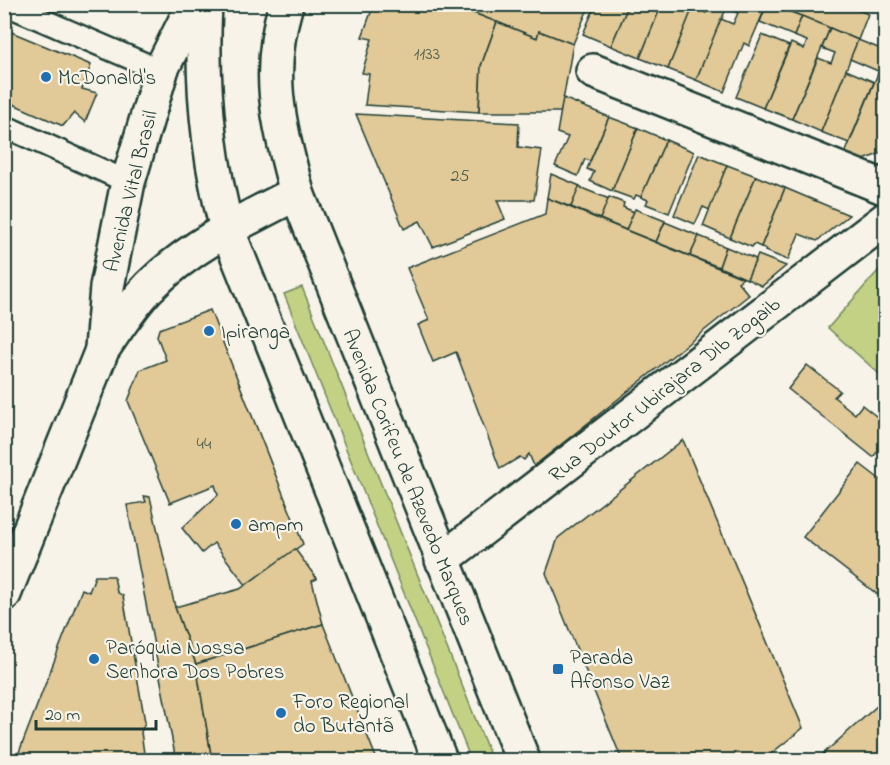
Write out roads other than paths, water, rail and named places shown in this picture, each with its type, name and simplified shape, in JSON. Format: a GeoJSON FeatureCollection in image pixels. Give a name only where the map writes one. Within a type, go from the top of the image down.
{"type":"FeatureCollection","features":[{"type":"Feature","properties":{"kind":"street","name":"Avenida Vital Brasil"},"geometry":{"type":"LineString","coordinates":[[102,350],[107,287],[128,182],[161,71],[194,4]]}},
{"type":"Feature","properties":{"kind":"street"},"geometry":{"type":"LineString","coordinates":[[204,4],[202,59],[207,132],[214,182],[227,229],[440,760]]}},
{"type":"Feature","properties":{"kind":"street"},"geometry":{"type":"LineString","coordinates":[[286,4],[278,31],[274,72],[275,101],[297,193]]}},
{"type":"Feature","properties":{"kind":"street"},"geometry":{"type":"LineString","coordinates":[[593,71],[885,188]]}},
{"type":"Feature","properties":{"kind":"street","name":"Avenida Vital Brasil"},"geometry":{"type":"LineString","coordinates":[[4,594],[102,350],[150,286],[227,229],[297,193]]}},
{"type":"Feature","properties":{"kind":"street","name":"Avenida Corifeu de Azevedo Marques"},"geometry":{"type":"LineString","coordinates":[[297,193],[523,760]]}},
{"type":"Feature","properties":{"kind":"street","name":"Rua Doutor Ubirajara Dib Zogaib"},"geometry":{"type":"LineString","coordinates":[[442,560],[885,219]]}},
{"type":"Feature","properties":{"kind":"lane"},"geometry":{"type":"LineString","coordinates":[[5,4],[161,71]]}},
{"type":"Feature","properties":{"kind":"lane"},"geometry":{"type":"LineString","coordinates":[[4,126],[128,182]]}},
{"type":"Feature","properties":{"kind":"place","name":"McDonald's"},"geometry":{"type":"Point","coordinates":[46,77]}},
{"type":"Feature","properties":{"kind":"place","name":"Ipiranga"},"geometry":{"type":"Point","coordinates":[209,331]}},
{"type":"Feature","properties":{"kind":"place","name":"ampm"},"geometry":{"type":"Point","coordinates":[236,524]}},
{"type":"Feature","properties":{"kind":"place","name":"Paróquia Nossa Senhora Dos Pobres"},"geometry":{"type":"Point","coordinates":[94,659]}},
{"type":"Feature","properties":{"kind":"place","name":"Parada Afonso Vaz"},"geometry":{"type":"Point","coordinates":[558,669]}},
{"type":"Feature","properties":{"kind":"place","name":"Foro Regional do Butantã"},"geometry":{"type":"Point","coordinates":[281,713]}}]}
